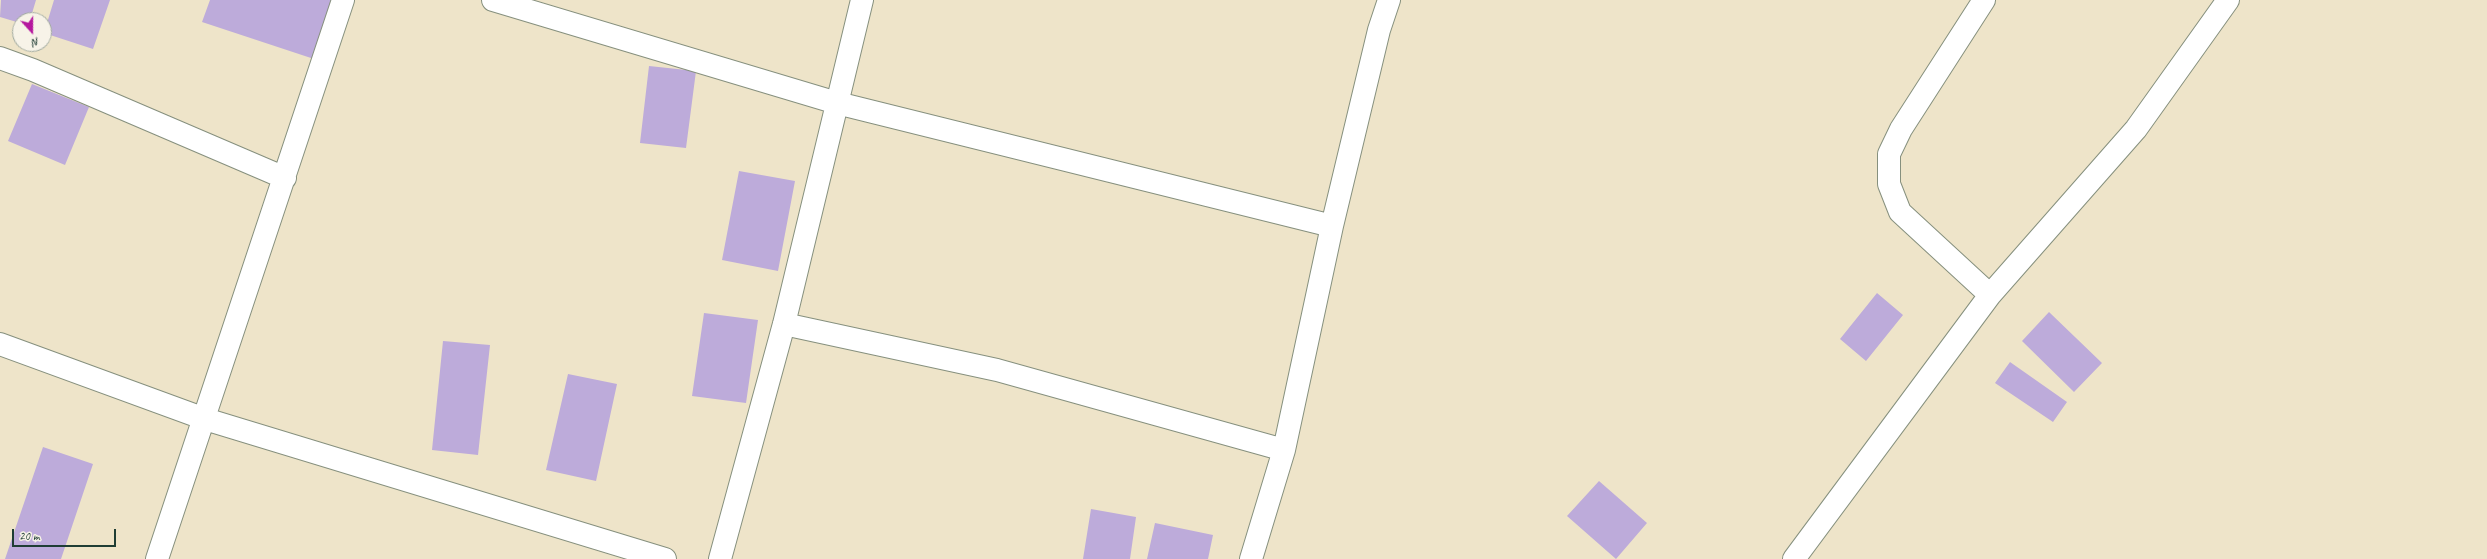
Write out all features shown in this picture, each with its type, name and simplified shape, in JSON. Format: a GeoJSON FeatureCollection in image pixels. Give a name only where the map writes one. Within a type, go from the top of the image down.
{"type":"FeatureCollection","features":[{"type":"Feature","properties":{"kind":"street"},"geometry":{"type":"LineString","coordinates":[[157,559],[205,419],[343,0]]}},
{"type":"Feature","properties":{"kind":"street"},"geometry":{"type":"LineString","coordinates":[[493,0],[837,103],[1332,226]]}},
{"type":"Feature","properties":{"kind":"street"},"geometry":{"type":"LineString","coordinates":[[720,559],[784,324],[862,0]]}},
{"type":"Feature","properties":{"kind":"street"},"geometry":{"type":"LineString","coordinates":[[1251,559],[1284,450],[1332,226],[1379,30],[1389,0]]}},
{"type":"Feature","properties":{"kind":"street"},"geometry":{"type":"LineString","coordinates":[[1984,0],[1901,129],[1889,154],[1889,184],[1900,212],[1990,295]]}},
{"type":"Feature","properties":{"kind":"street"},"geometry":{"type":"LineString","coordinates":[[1794,559],[1990,295],[2136,129],[2228,0]]}},
{"type":"Feature","properties":{"kind":"street"},"geometry":{"type":"LineString","coordinates":[[0,58],[33,70],[285,178]]}},
{"type":"Feature","properties":{"kind":"street"},"geometry":{"type":"LineString","coordinates":[[784,324],[997,370],[1284,450]]}},
{"type":"Feature","properties":{"kind":"street"},"geometry":{"type":"LineString","coordinates":[[0,344],[205,419],[665,559]]}},
{"type":"Feature","properties":{"kind":"building"},"geometry":{"type":"Polygon","coordinates":[[[1,0],[36,0],[32,12],[12,12],[12,21],[0,17],[1,0]]]}},
{"type":"Feature","properties":{"kind":"building"},"geometry":{"type":"Polygon","coordinates":[[[54,0],[110,0],[93,49],[52,36],[52,12],[50,12],[54,0]]]}},
{"type":"Feature","properties":{"kind":"building"},"geometry":{"type":"Polygon","coordinates":[[[210,0],[334,0],[314,59],[202,22],[210,0]]]}},
{"type":"Feature","properties":{"kind":"building"},"geometry":{"type":"Polygon","coordinates":[[[649,66],[696,71],[686,148],[640,143],[649,66]]]}},
{"type":"Feature","properties":{"kind":"building"},"geometry":{"type":"Polygon","coordinates":[[[32,84],[89,107],[65,165],[8,141],[32,84]]]}},
{"type":"Feature","properties":{"kind":"building"},"geometry":{"type":"Polygon","coordinates":[[[739,171],[795,181],[778,271],[722,260],[739,171]]]}},
{"type":"Feature","properties":{"kind":"building"},"geometry":{"type":"Polygon","coordinates":[[[1877,293],[1903,315],[1866,361],[1840,339],[1877,293]]]}},
{"type":"Feature","properties":{"kind":"building"},"geometry":{"type":"Polygon","coordinates":[[[2049,312],[2102,363],[2074,392],[2022,341],[2049,312]]]}},
{"type":"Feature","properties":{"kind":"building"},"geometry":{"type":"Polygon","coordinates":[[[704,313],[758,320],[746,403],[692,396],[704,313]]]}},
{"type":"Feature","properties":{"kind":"building"},"geometry":{"type":"Polygon","coordinates":[[[443,341],[490,345],[478,455],[432,450],[443,341]]]}},
{"type":"Feature","properties":{"kind":"building"},"geometry":{"type":"Polygon","coordinates":[[[2010,362],[2067,402],[2053,422],[1995,383],[2010,362]]]}},
{"type":"Feature","properties":{"kind":"building"},"geometry":{"type":"Polygon","coordinates":[[[568,374],[617,384],[596,481],[546,470],[568,374]]]}},
{"type":"Feature","properties":{"kind":"building"},"geometry":{"type":"Polygon","coordinates":[[[43,447],[93,464],[61,559],[5,559],[43,447]]]}},
{"type":"Feature","properties":{"kind":"building"},"geometry":{"type":"Polygon","coordinates":[[[1599,481],[1647,523],[1616,559],[1567,516],[1599,481]]]}},
{"type":"Feature","properties":{"kind":"building"},"geometry":{"type":"Polygon","coordinates":[[[1091,509],[1136,517],[1130,559],[1083,559],[1091,509]]]}},
{"type":"Feature","properties":{"kind":"building"},"geometry":{"type":"Polygon","coordinates":[[[1155,523],[1213,535],[1208,559],[1147,559],[1155,523]]]}}]}
